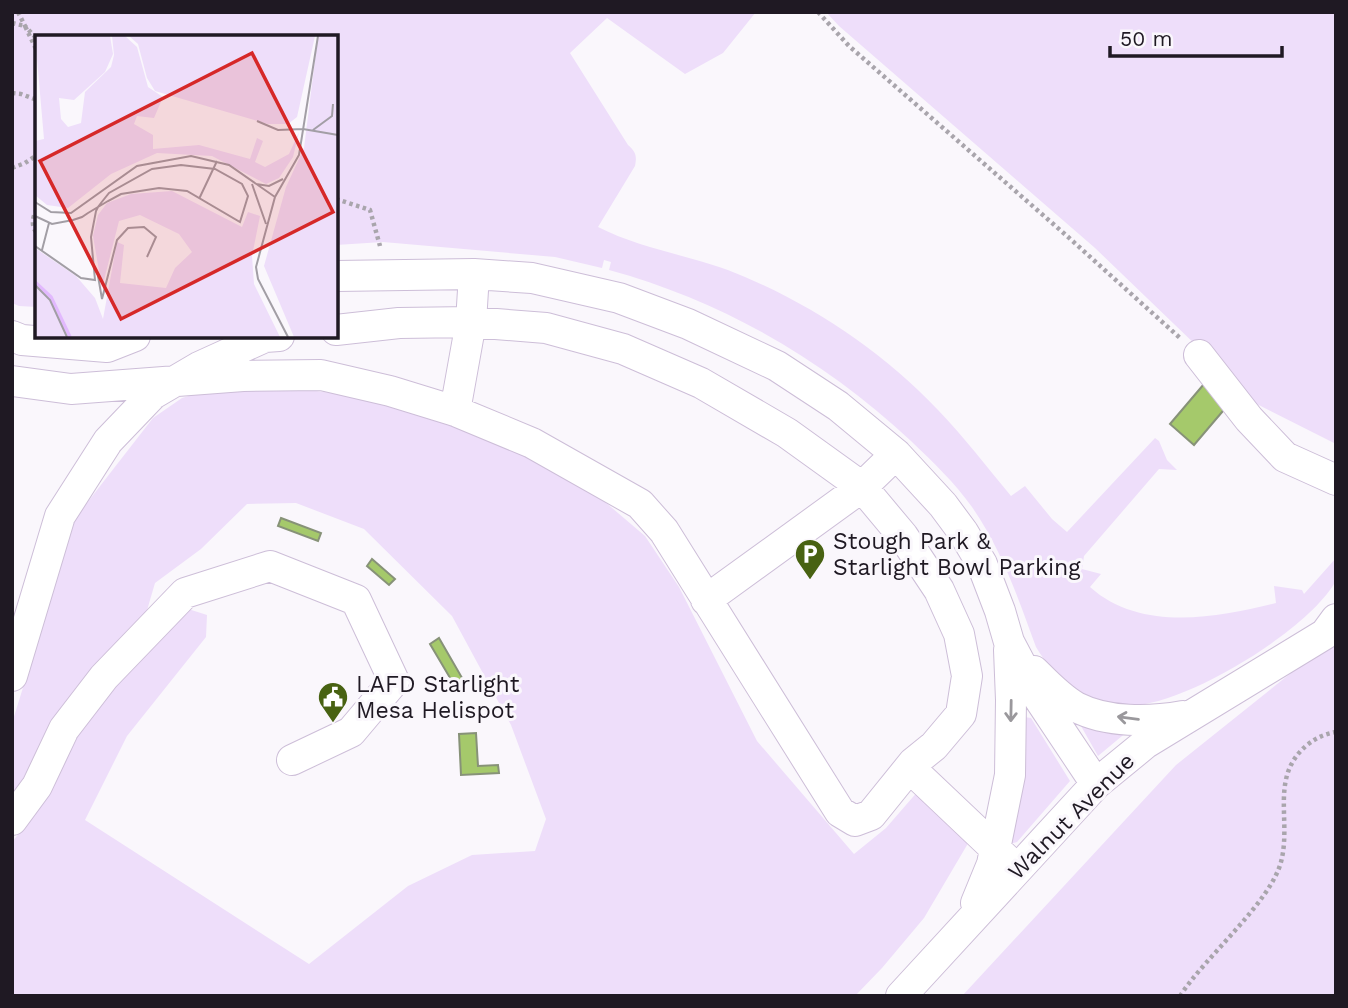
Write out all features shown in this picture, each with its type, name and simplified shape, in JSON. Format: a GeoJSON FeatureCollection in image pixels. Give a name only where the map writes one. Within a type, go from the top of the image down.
{"type":"FeatureCollection","features":[{"type":"Feature","properties":{"kind":"street"},"geometry":{"type":"LineString","coordinates":[[455,411],[471,323],[474,274]]}},
{"type":"Feature","properties":{"kind":"street"},"geometry":{"type":"LineString","coordinates":[[338,276],[474,274],[532,278],[619,298],[688,324],[777,366],[838,406],[896,454],[943,505],[970,542],[982,564],[1009,642],[1038,697],[1096,784]]}},
{"type":"Feature","properties":{"kind":"street"},"geometry":{"type":"LineString","coordinates":[[12,381],[71,389],[243,376],[321,375],[390,391],[455,411],[532,443],[640,504],[664,531],[840,812],[855,821],[870,815],[961,714],[967,676],[959,634],[939,590],[903,536],[862,487],[787,433],[701,383],[623,349],[546,328],[471,323],[399,323],[338,330]]}},
{"type":"Feature","properties":{"kind":"street"},"geometry":{"type":"LineString","coordinates":[[12,336],[22,340],[107,346],[129,338]]}},
{"type":"Feature","properties":{"kind":"street"},"geometry":{"type":"LineString","coordinates":[[12,676],[60,516],[108,441],[153,394],[199,367],[265,338]]}},
{"type":"Feature","properties":{"kind":"street"},"geometry":{"type":"LineString","coordinates":[[107,346],[108,387]]}},
{"type":"Feature","properties":{"kind":"street"},"geometry":{"type":"LineString","coordinates":[[1199,355],[1249,419],[1284,457],[1336,480]]}},
{"type":"Feature","properties":{"kind":"street"},"geometry":{"type":"LineString","coordinates":[[706,600],[862,487],[896,454]]}},
{"type":"Feature","properties":{"kind":"street"},"geometry":{"type":"LineString","coordinates":[[12,820],[37,786],[64,729],[104,677],[185,593],[270,566],[356,600],[394,681],[351,732],[292,760]]}},
{"type":"Feature","properties":{"kind":"street","name":"Walnut Avenue"},"geometry":{"type":"LineString","coordinates":[[1006,859],[1146,743],[1325,634],[1336,619]]}},
{"type":"Feature","properties":{"kind":"street"},"geometry":{"type":"LineString","coordinates":[[1009,642],[1049,687],[1076,706],[1096,714],[1157,721],[1195,712]]}},
{"type":"Feature","properties":{"kind":"street"},"geometry":{"type":"LineString","coordinates":[[1006,859],[1012,700],[1009,642]]}},
{"type":"Feature","properties":{"kind":"street"},"geometry":{"type":"LineString","coordinates":[[910,768],[1006,859]]}},
{"type":"Feature","properties":{"kind":"street"},"geometry":{"type":"LineString","coordinates":[[901,996],[961,928],[981,892],[992,864],[1006,859]]}},
{"type":"Feature","properties":{"kind":"path"},"geometry":{"type":"LineString","coordinates":[[18,12],[35,47]]}},
{"type":"Feature","properties":{"kind":"path"},"geometry":{"type":"LineString","coordinates":[[818,12],[849,46],[1199,355]]}},
{"type":"Feature","properties":{"kind":"path"},"geometry":{"type":"LineString","coordinates":[[12,23],[25,26],[35,37]]}},
{"type":"Feature","properties":{"kind":"path"},"geometry":{"type":"LineString","coordinates":[[12,93],[35,99]]}},
{"type":"Feature","properties":{"kind":"path"},"geometry":{"type":"LineString","coordinates":[[12,168],[35,156]]}},
{"type":"Feature","properties":{"kind":"path"},"geometry":{"type":"LineString","coordinates":[[338,200],[370,210],[380,246]]}},
{"type":"Feature","properties":{"kind":"path"},"geometry":{"type":"LineString","coordinates":[[35,212],[35,229]]}},
{"type":"Feature","properties":{"kind":"path"},"geometry":{"type":"LineString","coordinates":[[1180,996],[1192,978],[1260,900],[1281,863],[1284,779],[1289,764],[1312,741],[1324,734],[1336,732]]}},
{"type":"Feature","properties":{"kind":"shaded area"},"geometry":{"type":"Polygon","coordinates":[[[12,12],[756,12],[723,53],[685,74],[607,18],[570,53],[636,157],[635,166],[598,227],[634,242],[745,277],[798,303],[848,334],[917,389],[957,431],[1011,496],[1025,486],[1052,519],[1067,532],[1155,438],[1167,460],[1177,470],[1159,469],[1084,556],[1082,569],[1101,574],[1090,587],[1110,601],[1132,611],[1155,616],[1204,616],[1276,603],[1274,586],[1302,590],[1304,594],[1336,558],[1335,581],[1319,603],[1297,624],[1240,664],[1209,681],[1150,703],[1126,706],[1098,701],[1085,695],[1053,670],[1036,647],[992,540],[972,507],[951,481],[878,412],[844,385],[771,337],[692,299],[609,270],[611,262],[604,260],[602,268],[555,257],[383,242],[338,245],[338,35],[35,35],[35,307],[12,303],[12,12]]]}},
{"type":"Feature","properties":{"kind":"shaded area"},"geometry":{"type":"Polygon","coordinates":[[[826,12],[1336,12],[1336,444],[1245,398],[1200,349],[1095,248],[826,12]]]}},
{"type":"Feature","properties":{"kind":"shaded area"},"geometry":{"type":"Polygon","coordinates":[[[228,384],[264,384],[376,399],[474,433],[537,459],[591,490],[645,536],[679,587],[757,741],[854,854],[886,828],[919,790],[970,840],[924,918],[855,996],[12,996],[12,842],[49,796],[68,739],[182,607],[207,615],[206,637],[127,736],[85,820],[309,964],[408,886],[472,855],[535,851],[546,819],[511,725],[452,616],[364,529],[296,503],[247,504],[201,549],[155,583],[143,624],[12,801],[12,723],[76,517],[153,418],[182,398],[228,384]]]}},
{"type":"Feature","properties":{"kind":"shaded area"},"geometry":{"type":"Polygon","coordinates":[[[1336,637],[1336,996],[962,996],[1176,765],[1336,637]]]}},
{"type":"Feature","properties":{"kind":"shaded area"},"geometry":{"type":"Polygon","coordinates":[[[1024,717],[1031,718],[1070,781],[1017,842],[1010,844],[1024,717]]]}},
{"type":"Feature","properties":{"kind":"shaded area"},"geometry":{"type":"Polygon","coordinates":[[[1077,719],[1128,731],[1098,756],[1077,719]]]}},
{"type":"Feature","properties":{"kind":"building"},"geometry":{"type":"Polygon","coordinates":[[[1204,384],[1228,405],[1194,445],[1170,424],[1204,384]]]}},
{"type":"Feature","properties":{"kind":"building"},"geometry":{"type":"Polygon","coordinates":[[[281,518],[321,533],[318,541],[278,526],[281,518]]]}},
{"type":"Feature","properties":{"kind":"building"},"geometry":{"type":"Polygon","coordinates":[[[372,559],[395,579],[389,585],[367,566],[372,559]]]}},
{"type":"Feature","properties":{"kind":"building"},"geometry":{"type":"Polygon","coordinates":[[[439,638],[465,683],[456,688],[430,644],[439,638]]]}},
{"type":"Feature","properties":{"kind":"building"},"geometry":{"type":"Polygon","coordinates":[[[476,733],[478,766],[498,765],[499,773],[461,775],[459,734],[476,733]]]}},
{"type":"Feature","properties":{"kind":"place","name":"Stough Park & Starlight Bowl Parking"},"geometry":{"type":"Point","coordinates":[810,581]}},
{"type":"Feature","properties":{"kind":"place","name":"LAFD Starlight Mesa Helispot"},"geometry":{"type":"Point","coordinates":[333,724]}}]}
